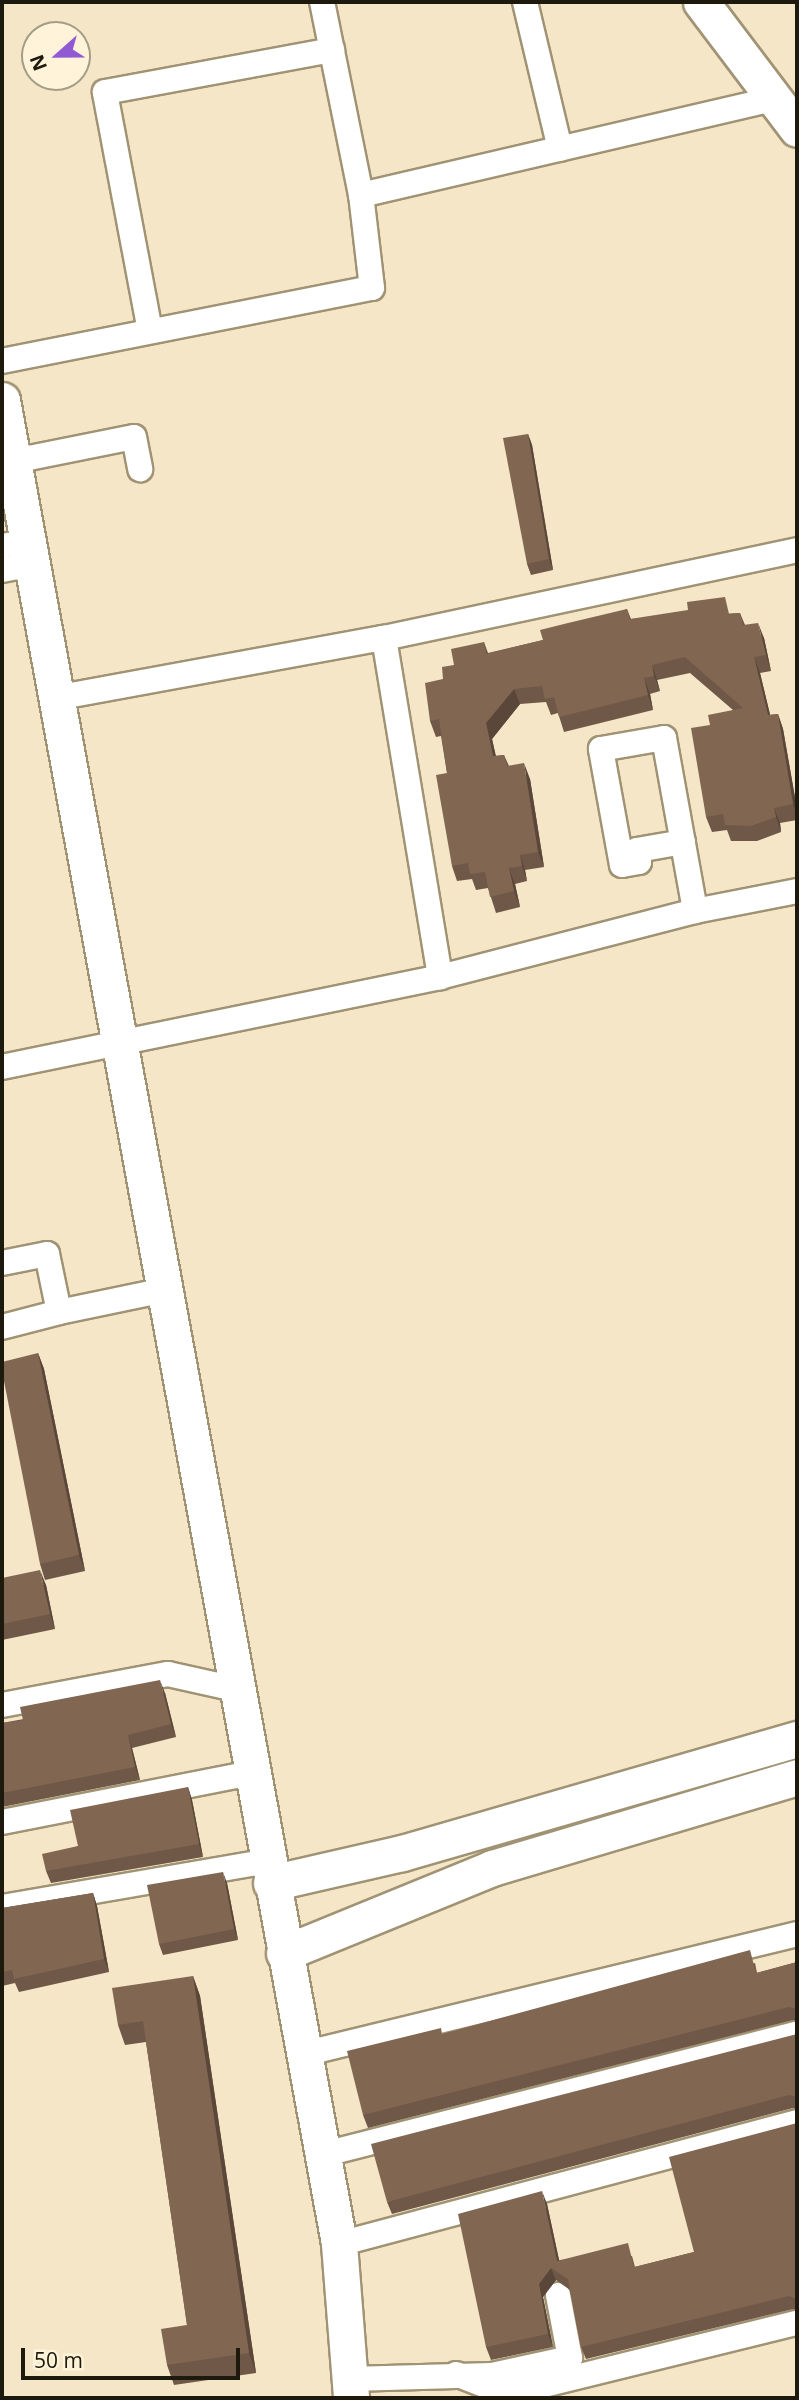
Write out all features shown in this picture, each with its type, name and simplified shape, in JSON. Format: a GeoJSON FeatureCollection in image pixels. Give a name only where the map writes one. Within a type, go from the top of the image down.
{"type":"FeatureCollection","features":[{"type":"Feature","properties":{"kind":"main road"},"geometry":{"type":"LineString","coordinates":[[701,2],[797,129]]}},
{"type":"Feature","properties":{"kind":"main road"},"geometry":{"type":"LineString","coordinates":[[2,406],[17,555],[61,697],[235,1689],[339,2244],[350,2388]]}},
{"type":"Feature","properties":{"kind":"main road"},"geometry":{"type":"LineString","coordinates":[[269,1872],[391,1856],[797,1739]]}},
{"type":"Feature","properties":{"kind":"main road"},"geometry":{"type":"LineString","coordinates":[[284,1953],[492,1868],[797,1777]]}},
{"type":"Feature","properties":{"kind":"street"},"geometry":{"type":"LineString","coordinates":[[2,361],[372,288],[361,195],[322,2]]}},
{"type":"Feature","properties":{"kind":"street"},"geometry":{"type":"LineString","coordinates":[[525,2],[560,149]]}},
{"type":"Feature","properties":{"kind":"street"},"geometry":{"type":"LineString","coordinates":[[150,331],[105,92],[332,50]]}},
{"type":"Feature","properties":{"kind":"street"},"geometry":{"type":"LineString","coordinates":[[361,195],[774,99]]}},
{"type":"Feature","properties":{"kind":"street"},"geometry":{"type":"LineString","coordinates":[[9,462],[134,437],[141,469]]}},
{"type":"Feature","properties":{"kind":"street"},"geometry":{"type":"LineString","coordinates":[[61,697],[384,638],[797,550]]}},
{"type":"Feature","properties":{"kind":"street"},"geometry":{"type":"LineString","coordinates":[[384,638],[440,977]]}},
{"type":"Feature","properties":{"kind":"street"},"geometry":{"type":"LineString","coordinates":[[683,842],[637,850],[639,862],[622,865],[601,749],[664,738],[683,842],[695,911]]}},
{"type":"Feature","properties":{"kind":"street"},"geometry":{"type":"LineString","coordinates":[[2,1067],[440,977],[695,911],[797,891]]}},
{"type":"Feature","properties":{"kind":"street"},"geometry":{"type":"LineString","coordinates":[[2,1263],[47,1254],[59,1312]]}},
{"type":"Feature","properties":{"kind":"street"},"geometry":{"type":"LineString","coordinates":[[2,1327],[165,1290]]}},
{"type":"Feature","properties":{"kind":"street"},"geometry":{"type":"LineString","coordinates":[[2,1705],[167,1674],[235,1689]]}},
{"type":"Feature","properties":{"kind":"street"},"geometry":{"type":"LineString","coordinates":[[2,1822],[251,1773]]}},
{"type":"Feature","properties":{"kind":"street"},"geometry":{"type":"LineString","coordinates":[[2,1907],[269,1872]]}},
{"type":"Feature","properties":{"kind":"street"},"geometry":{"type":"LineString","coordinates":[[303,2054],[797,1934]]}},
{"type":"Feature","properties":{"kind":"street"},"geometry":{"type":"LineString","coordinates":[[321,2155],[797,2034]]}},
{"type":"Feature","properties":{"kind":"street"},"geometry":{"type":"LineString","coordinates":[[339,2244],[797,2122]]}},
{"type":"Feature","properties":{"kind":"street"},"geometry":{"type":"LineString","coordinates":[[350,2388],[456,2374],[492,2375],[570,2358],[558,2295]]}},
{"type":"Feature","properties":{"kind":"street"},"geometry":{"type":"LineString","coordinates":[[456,2374],[508,2394],[797,2323]]}},
{"type":"Feature","properties":{"kind":"building"},"geometry":{"type":"Polygon","coordinates":[[[528,434],[549,559],[527,564],[503,438],[528,434]]]}},
{"type":"Feature","properties":{"kind":"building"},"geometry":{"type":"Polygon","coordinates":[[[725,597],[729,614],[740,613],[743,625],[758,623],[766,655],[754,657],[768,715],[778,714],[793,804],[774,808],[776,817],[751,826],[725,825],[723,814],[706,817],[691,728],[710,725],[708,715],[743,708],[685,657],[652,665],[654,676],[644,678],[648,695],[559,717],[554,697],[545,699],[542,686],[514,689],[486,723],[493,756],[504,755],[507,766],[524,763],[538,852],[520,855],[522,866],[509,868],[514,891],[490,897],[485,872],[470,874],[468,863],[452,866],[436,775],[447,773],[439,719],[430,721],[425,683],[443,679],[442,667],[454,665],[451,649],[484,642],[486,654],[543,640],[540,630],[568,623],[627,609],[630,619],[688,610],[687,602],[725,597]]]}},
{"type":"Feature","properties":{"kind":"building"},"geometry":{"type":"Polygon","coordinates":[[[38,1353],[79,1555],[40,1564],[2,1371],[2,1362],[38,1353]]]}},
{"type":"Feature","properties":{"kind":"building"},"geometry":{"type":"Polygon","coordinates":[[[40,1570],[50,1614],[2,1624],[2,1578],[40,1570]]]}},
{"type":"Feature","properties":{"kind":"building"},"geometry":{"type":"Polygon","coordinates":[[[160,1680],[171,1724],[128,1735],[135,1767],[2,1793],[2,1723],[23,1720],[20,1707],[160,1680]]]}},
{"type":"Feature","properties":{"kind":"building"},"geometry":{"type":"Polygon","coordinates":[[[188,1787],[199,1844],[46,1871],[42,1854],[78,1846],[70,1810],[188,1787]]]}},
{"type":"Feature","properties":{"kind":"building"},"geometry":{"type":"Polygon","coordinates":[[[223,1872],[234,1929],[159,1944],[147,1885],[223,1872]]]}},
{"type":"Feature","properties":{"kind":"building"},"geometry":{"type":"Polygon","coordinates":[[[93,1893],[104,1959],[14,1979],[12,1970],[2,1972],[2,1908],[93,1893]]]}},
{"type":"Feature","properties":{"kind":"building"},"geometry":{"type":"Polygon","coordinates":[[[750,1950],[756,1973],[797,1962],[797,2009],[789,2007],[363,2115],[347,2051],[441,2028],[442,2034],[750,1950]]]}},
{"type":"Feature","properties":{"kind":"building"},"geometry":{"type":"Polygon","coordinates":[[[193,1976],[249,2353],[167,2365],[161,2329],[187,2325],[143,2021],[118,2025],[112,1988],[193,1976]]]}},
{"type":"Feature","properties":{"kind":"building"},"geometry":{"type":"Polygon","coordinates":[[[797,2034],[797,2097],[789,2095],[387,2202],[371,2144],[797,2034]]]}},
{"type":"Feature","properties":{"kind":"building"},"geometry":{"type":"Polygon","coordinates":[[[797,2123],[797,2299],[789,2296],[581,2347],[568,2279],[551,2268],[539,2284],[548,2334],[486,2347],[458,2214],[542,2191],[557,2261],[628,2243],[634,2267],[694,2252],[669,2157],[797,2123]]]}}]}
